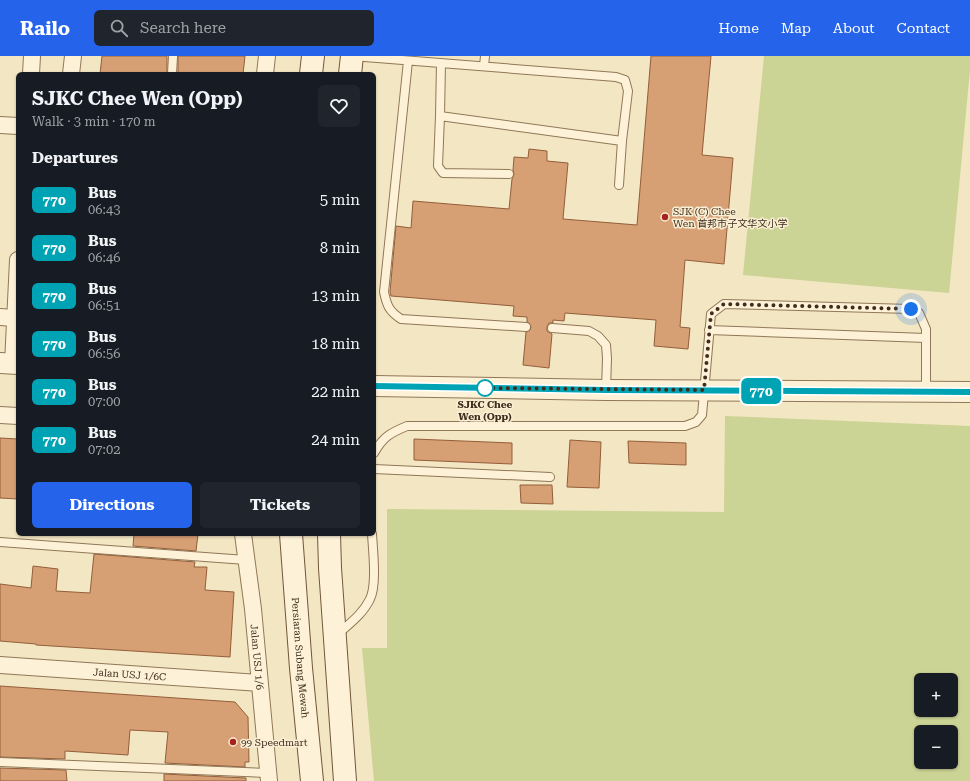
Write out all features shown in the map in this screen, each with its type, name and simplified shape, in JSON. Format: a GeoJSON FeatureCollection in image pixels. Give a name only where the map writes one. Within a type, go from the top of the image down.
{"type":"FeatureCollection","features":[{"type":"Feature","properties":{"kind":"main road"},"geometry":{"type":"LineString","coordinates":[[311,72],[313,56]]}},
{"type":"Feature","properties":{"kind":"main road"},"geometry":{"type":"LineString","coordinates":[[350,72],[352,56]]}},
{"type":"Feature","properties":{"kind":"main road","name":"Persiaran Subang Mewah"},"geometry":{"type":"LineString","coordinates":[[291,536],[301,668],[312,781]]}},
{"type":"Feature","properties":{"kind":"main road"},"geometry":{"type":"LineString","coordinates":[[329,536],[345,781]]}},
{"type":"Feature","properties":{"kind":"street"},"geometry":{"type":"LineString","coordinates":[[31,72],[32,56]]}},
{"type":"Feature","properties":{"kind":"street"},"geometry":{"type":"LineString","coordinates":[[71,72],[73,56]]}},
{"type":"Feature","properties":{"kind":"street"},"geometry":{"type":"LineString","coordinates":[[265,72],[267,56]]}},
{"type":"Feature","properties":{"kind":"street"},"geometry":{"type":"LineString","coordinates":[[0,125],[16,126]]}},
{"type":"Feature","properties":{"kind":"street"},"geometry":{"type":"LineString","coordinates":[[10,364],[7,317],[16,270]]}},
{"type":"Feature","properties":{"kind":"street"},"geometry":{"type":"LineString","coordinates":[[376,386],[606,390],[970,392]]}},
{"type":"Feature","properties":{"kind":"street"},"geometry":{"type":"LineString","coordinates":[[0,415],[16,416]]}},
{"type":"Feature","properties":{"kind":"street","name":"Jalan USJ 1/6"},"geometry":{"type":"LineString","coordinates":[[243,536],[253,609],[269,777]]}},
{"type":"Feature","properties":{"kind":"street","name":"Jalan USJ 1/6C"},"geometry":{"type":"LineString","coordinates":[[0,665],[259,683]]}},
{"type":"Feature","properties":{"kind":"lane"},"geometry":{"type":"LineString","coordinates":[[172,72],[173,56]]}},
{"type":"Feature","properties":{"kind":"lane"},"geometry":{"type":"LineString","coordinates":[[352,56],[616,77],[625,80],[628,91],[622,140],[619,185]]}},
{"type":"Feature","properties":{"kind":"lane"},"geometry":{"type":"LineString","coordinates":[[484,66],[485,56]]}},
{"type":"Feature","properties":{"kind":"lane"},"geometry":{"type":"LineString","coordinates":[[408,61],[384,292],[386,302],[392,313],[401,319],[526,327]]}},
{"type":"Feature","properties":{"kind":"lane"},"geometry":{"type":"LineString","coordinates":[[441,63],[438,166],[443,173],[509,174]]}},
{"type":"Feature","properties":{"kind":"lane"},"geometry":{"type":"LineString","coordinates":[[440,116],[622,140]]}},
{"type":"Feature","properties":{"kind":"lane"},"geometry":{"type":"LineString","coordinates":[[376,450],[381,441],[394,431],[407,426],[685,426],[696,422],[702,415],[711,314],[724,304],[911,309],[919,313],[926,329],[926,392]]}},
{"type":"Feature","properties":{"kind":"lane"},"geometry":{"type":"LineString","coordinates":[[552,328],[589,331],[598,336],[606,345],[606,390]]}},
{"type":"Feature","properties":{"kind":"lane"},"geometry":{"type":"LineString","coordinates":[[709,330],[926,338]]}},
{"type":"Feature","properties":{"kind":"lane"},"geometry":{"type":"LineString","coordinates":[[376,469],[550,477]]}},
{"type":"Feature","properties":{"kind":"lane"},"geometry":{"type":"LineString","coordinates":[[335,637],[362,612],[370,599],[374,586],[372,536]]}},
{"type":"Feature","properties":{"kind":"lane"},"geometry":{"type":"LineString","coordinates":[[0,542],[246,560]]}},
{"type":"Feature","properties":{"kind":"lane"},"geometry":{"type":"LineString","coordinates":[[0,762],[269,777]]}},
{"type":"Feature","properties":{"kind":"green space"},"geometry":{"type":"Polygon","coordinates":[[[764,56],[970,56],[970,70],[949,293],[743,275],[764,56]]]}},
{"type":"Feature","properties":{"kind":"green space"},"geometry":{"type":"Polygon","coordinates":[[[725,416],[970,426],[970,781],[374,781],[362,648],[387,648],[387,509],[724,512],[725,416]]]}},
{"type":"Feature","properties":{"kind":"building"},"geometry":{"type":"Polygon","coordinates":[[[102,56],[167,56],[167,72],[100,72],[102,56]]]}},
{"type":"Feature","properties":{"kind":"building"},"geometry":{"type":"Polygon","coordinates":[[[178,56],[245,56],[243,72],[178,72],[178,56]]]}},
{"type":"Feature","properties":{"kind":"building"},"geometry":{"type":"Polygon","coordinates":[[[651,56],[711,56],[702,155],[733,158],[724,264],[685,260],[680,327],[690,328],[688,349],[654,346],[656,320],[565,313],[564,321],[553,320],[553,323],[549,323],[547,327],[547,331],[552,334],[549,368],[523,365],[526,332],[530,330],[531,327],[527,322],[527,317],[513,316],[514,306],[391,296],[390,292],[396,226],[411,228],[413,201],[509,209],[512,179],[514,174],[514,157],[528,158],[529,149],[547,151],[547,161],[568,163],[563,219],[637,225],[651,56]]]}},
{"type":"Feature","properties":{"kind":"building"},"geometry":{"type":"Polygon","coordinates":[[[0,438],[16,439],[16,499],[0,498],[0,438]]]}},
{"type":"Feature","properties":{"kind":"building"},"geometry":{"type":"Polygon","coordinates":[[[414,439],[512,443],[512,464],[414,460],[414,439]]]}},
{"type":"Feature","properties":{"kind":"building"},"geometry":{"type":"Polygon","coordinates":[[[570,440],[601,442],[599,488],[567,487],[570,440]]]}},
{"type":"Feature","properties":{"kind":"building"},"geometry":{"type":"Polygon","coordinates":[[[628,441],[686,443],[686,465],[629,463],[628,441]]]}},
{"type":"Feature","properties":{"kind":"building"},"geometry":{"type":"Polygon","coordinates":[[[520,485],[552,485],[553,504],[521,503],[520,485]]]}},
{"type":"Feature","properties":{"kind":"building"},"geometry":{"type":"Polygon","coordinates":[[[134,536],[198,536],[196,551],[133,546],[134,536]]]}},
{"type":"Feature","properties":{"kind":"building"},"geometry":{"type":"Polygon","coordinates":[[[94,554],[195,562],[194,567],[207,567],[205,590],[234,592],[230,657],[36,645],[0,641],[0,584],[31,588],[33,566],[58,569],[56,591],[90,593],[94,554]]]}},
{"type":"Feature","properties":{"kind":"building"},"geometry":{"type":"Polygon","coordinates":[[[0,686],[235,702],[248,717],[249,762],[245,762],[245,767],[165,763],[168,732],[130,730],[128,755],[65,751],[65,759],[0,757],[0,686]]]}},
{"type":"Feature","properties":{"kind":"building"},"geometry":{"type":"Polygon","coordinates":[[[0,768],[66,770],[67,781],[0,781],[0,768]]]}},
{"type":"Feature","properties":{"kind":"building"},"geometry":{"type":"Polygon","coordinates":[[[164,774],[246,778],[246,781],[164,781],[164,774]]]}},
{"type":"Feature","properties":{"kind":"bus line","name":"770"},"geometry":{"type":"LineString","coordinates":[[376,386],[606,390],[970,392]]}},
{"type":"Feature","properties":{"kind":"place","name":"SJK (C) Chee Wen 首邦市子文华文小学"},"geometry":{"type":"Point","coordinates":[665,217]}},
{"type":"Feature","properties":{"kind":"place","name":"SJKC Chee Wen (Opp)"},"geometry":{"type":"Point","coordinates":[485,388]}},
{"type":"Feature","properties":{"kind":"place","name":"99 Speedmart"},"geometry":{"type":"Point","coordinates":[233,742]}},
{"type":"Feature","properties":{"kind":"route"},"geometry":{"type":"LineString","coordinates":[[485,388],[482,388],[704,390],[711,314],[724,304],[733,303],[911,309]]}}]}
